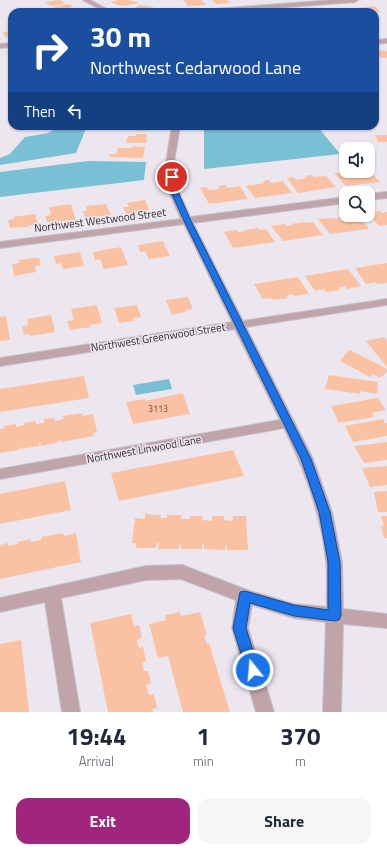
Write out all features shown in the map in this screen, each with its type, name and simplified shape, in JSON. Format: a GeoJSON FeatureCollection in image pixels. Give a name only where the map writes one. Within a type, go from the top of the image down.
{"type":"FeatureCollection","features":[{"type":"Feature","properties":{"kind":"street"},"geometry":{"type":"LineString","coordinates":[[86,0],[101,8]]}},
{"type":"Feature","properties":{"kind":"street"},"geometry":{"type":"LineString","coordinates":[[248,8],[356,0]]}},
{"type":"Feature","properties":{"kind":"street"},"geometry":{"type":"LineString","coordinates":[[175,130],[170,162],[174,192],[306,459],[325,512],[334,562],[335,616],[332,712]]}},
{"type":"Feature","properties":{"kind":"street"},"geometry":{"type":"LineString","coordinates":[[375,196],[387,195]]}},
{"type":"Feature","properties":{"kind":"street","name":"Northwest Westwood Street"},"geometry":{"type":"LineString","coordinates":[[0,245],[339,201]]}},
{"type":"Feature","properties":{"kind":"street","name":"Northwest Greenwood Street"},"geometry":{"type":"LineString","coordinates":[[0,362],[387,302]]}},
{"type":"Feature","properties":{"kind":"street","name":"Northwest Linwood Lane"},"geometry":{"type":"LineString","coordinates":[[0,474],[288,423]]}},
{"type":"Feature","properties":{"kind":"street"},"geometry":{"type":"LineString","coordinates":[[0,605],[146,573],[182,572],[245,596],[294,611],[387,621]]}},
{"type":"Feature","properties":{"kind":"street"},"geometry":{"type":"LineString","coordinates":[[52,593],[71,712]]}},
{"type":"Feature","properties":{"kind":"street"},"geometry":{"type":"LineString","coordinates":[[245,596],[240,628],[265,712]]}},
{"type":"Feature","properties":{"kind":"water"},"geometry":{"type":"Polygon","coordinates":[[[53,130],[85,130],[76,153],[0,165],[0,158],[10,154],[25,137],[48,133],[53,130]]]}},
{"type":"Feature","properties":{"kind":"water"},"geometry":{"type":"Polygon","coordinates":[[[204,130],[320,130],[339,154],[204,169],[204,130]]]}},
{"type":"Feature","properties":{"kind":"water"},"geometry":{"type":"Polygon","coordinates":[[[88,161],[146,162],[144,180],[0,197],[0,172],[88,161]]]}},
{"type":"Feature","properties":{"kind":"water"},"geometry":{"type":"Polygon","coordinates":[[[169,379],[172,389],[136,395],[133,385],[169,379]]]}},
{"type":"Feature","properties":{"kind":"building"},"geometry":{"type":"Polygon","coordinates":[[[59,0],[65,2],[62,2],[64,4],[50,6],[45,2],[59,0]]]}},
{"type":"Feature","properties":{"kind":"building"},"geometry":{"type":"Polygon","coordinates":[[[128,0],[140,3],[122,6],[110,2],[128,0]]]}},
{"type":"Feature","properties":{"kind":"building"},"geometry":{"type":"Polygon","coordinates":[[[183,0],[201,0],[206,5],[188,6],[183,0]]]}},
{"type":"Feature","properties":{"kind":"building"},"geometry":{"type":"Polygon","coordinates":[[[212,0],[226,0],[232,3],[216,4],[212,0]]]}},
{"type":"Feature","properties":{"kind":"building"},"geometry":{"type":"Polygon","coordinates":[[[69,4],[74,7],[54,8],[53,7],[69,4]]]}},
{"type":"Feature","properties":{"kind":"building"},"geometry":{"type":"Polygon","coordinates":[[[140,5],[154,7],[152,8],[134,8],[140,5]]]}},
{"type":"Feature","properties":{"kind":"building"},"geometry":{"type":"Polygon","coordinates":[[[374,6],[376,8],[357,8],[374,6]]]}},
{"type":"Feature","properties":{"kind":"building"},"geometry":{"type":"Polygon","coordinates":[[[8,31],[8,37],[5,37],[3,32],[8,31]]]}},
{"type":"Feature","properties":{"kind":"building"},"geometry":{"type":"Polygon","coordinates":[[[379,50],[387,51],[387,58],[379,57],[379,50]]]}},
{"type":"Feature","properties":{"kind":"building"},"geometry":{"type":"Polygon","coordinates":[[[136,134],[147,134],[146,143],[126,143],[128,136],[135,136],[136,134]]]}},
{"type":"Feature","properties":{"kind":"building"},"geometry":{"type":"Polygon","coordinates":[[[375,135],[387,135],[387,142],[378,142],[375,135]]]}},
{"type":"Feature","properties":{"kind":"building"},"geometry":{"type":"Polygon","coordinates":[[[133,146],[145,147],[143,158],[109,157],[110,154],[116,154],[118,148],[132,148],[133,146]]]}},
{"type":"Feature","properties":{"kind":"building"},"geometry":{"type":"Polygon","coordinates":[[[334,173],[339,173],[339,178],[375,178],[375,177],[380,182],[346,186],[334,173]]]}},
{"type":"Feature","properties":{"kind":"building"},"geometry":{"type":"Polygon","coordinates":[[[312,175],[314,177],[326,176],[336,187],[298,193],[287,178],[294,177],[296,180],[307,178],[305,176],[312,175]]]}},
{"type":"Feature","properties":{"kind":"building"},"geometry":{"type":"Polygon","coordinates":[[[269,180],[271,183],[283,181],[292,193],[255,198],[246,186],[264,183],[263,181],[269,180]]]}},
{"type":"Feature","properties":{"kind":"building"},"geometry":{"type":"Polygon","coordinates":[[[226,185],[227,188],[240,186],[248,199],[209,204],[200,188],[207,187],[208,190],[220,189],[218,186],[226,185]]]}},
{"type":"Feature","properties":{"kind":"building"},"geometry":{"type":"Polygon","coordinates":[[[145,200],[149,210],[126,214],[123,207],[129,207],[127,203],[145,200]]]}},
{"type":"Feature","properties":{"kind":"building"},"geometry":{"type":"Polygon","coordinates":[[[71,204],[76,220],[47,222],[45,216],[51,215],[49,207],[71,204]]]}},
{"type":"Feature","properties":{"kind":"building"},"geometry":{"type":"Polygon","coordinates":[[[106,204],[111,215],[85,218],[83,211],[87,211],[86,206],[106,204]]]}},
{"type":"Feature","properties":{"kind":"building"},"geometry":{"type":"Polygon","coordinates":[[[375,212],[387,212],[387,225],[379,226],[375,221],[375,212]]]}},
{"type":"Feature","properties":{"kind":"building"},"geometry":{"type":"Polygon","coordinates":[[[35,214],[38,224],[28,227],[10,228],[8,220],[14,219],[13,217],[35,214]]]}},
{"type":"Feature","properties":{"kind":"building"},"geometry":{"type":"Polygon","coordinates":[[[339,217],[339,222],[364,222],[369,229],[330,234],[318,219],[339,217]]]}},
{"type":"Feature","properties":{"kind":"building"},"geometry":{"type":"Polygon","coordinates":[[[304,222],[313,222],[323,235],[283,241],[271,226],[285,224],[286,226],[304,222]]]}},
{"type":"Feature","properties":{"kind":"building"},"geometry":{"type":"Polygon","coordinates":[[[258,228],[259,230],[266,229],[275,242],[233,248],[224,232],[237,230],[239,232],[258,228]]]}},
{"type":"Feature","properties":{"kind":"building"},"geometry":{"type":"Polygon","coordinates":[[[163,241],[170,256],[149,259],[145,251],[140,252],[138,245],[163,241]]]}},
{"type":"Feature","properties":{"kind":"building"},"geometry":{"type":"Polygon","coordinates":[[[121,247],[128,265],[104,269],[100,259],[95,260],[93,252],[121,247]]]}},
{"type":"Feature","properties":{"kind":"building"},"geometry":{"type":"Polygon","coordinates":[[[80,252],[84,266],[63,269],[61,263],[56,264],[54,256],[80,252]]]}},
{"type":"Feature","properties":{"kind":"building"},"geometry":{"type":"Polygon","coordinates":[[[39,258],[41,265],[35,266],[36,272],[14,276],[12,264],[20,263],[18,260],[39,258]]]}},
{"type":"Feature","properties":{"kind":"building"},"geometry":{"type":"Polygon","coordinates":[[[387,263],[387,283],[376,284],[375,282],[366,284],[355,268],[387,263]]]}},
{"type":"Feature","properties":{"kind":"building"},"geometry":{"type":"Polygon","coordinates":[[[348,269],[361,286],[347,289],[345,286],[338,288],[340,290],[326,292],[324,289],[315,291],[305,276],[348,269]]]}},
{"type":"Feature","properties":{"kind":"building"},"geometry":{"type":"Polygon","coordinates":[[[298,277],[309,294],[294,296],[293,294],[286,296],[288,298],[273,300],[271,298],[263,299],[254,284],[298,277]]]}},
{"type":"Feature","properties":{"kind":"building"},"geometry":{"type":"Polygon","coordinates":[[[188,297],[193,309],[185,310],[186,312],[172,315],[166,300],[188,297]]]}},
{"type":"Feature","properties":{"kind":"building"},"geometry":{"type":"Polygon","coordinates":[[[97,305],[102,323],[90,325],[91,327],[70,330],[67,321],[74,320],[71,309],[97,305]]]}},
{"type":"Feature","properties":{"kind":"building"},"geometry":{"type":"Polygon","coordinates":[[[137,305],[141,317],[133,318],[134,321],[119,323],[114,308],[137,305]]]}},
{"type":"Feature","properties":{"kind":"building"},"geometry":{"type":"Polygon","coordinates":[[[51,315],[55,332],[30,336],[30,334],[24,335],[22,326],[28,325],[27,319],[51,315]]]}},
{"type":"Feature","properties":{"kind":"building"},"geometry":{"type":"Polygon","coordinates":[[[6,316],[10,340],[0,341],[0,317],[6,316]]]}},
{"type":"Feature","properties":{"kind":"building"},"geometry":{"type":"Polygon","coordinates":[[[384,337],[387,340],[387,367],[366,341],[384,337]]]}},
{"type":"Feature","properties":{"kind":"building"},"geometry":{"type":"Polygon","coordinates":[[[350,350],[387,369],[387,372],[380,378],[373,374],[370,377],[340,361],[350,350]]]}},
{"type":"Feature","properties":{"kind":"building"},"geometry":{"type":"Polygon","coordinates":[[[329,375],[378,382],[377,394],[360,391],[360,394],[325,389],[329,375]]]}},
{"type":"Feature","properties":{"kind":"building"},"geometry":{"type":"Polygon","coordinates":[[[84,376],[89,398],[0,412],[0,389],[84,376]]]}},
{"type":"Feature","properties":{"kind":"building"},"geometry":{"type":"Polygon","coordinates":[[[183,393],[190,414],[133,424],[126,402],[145,399],[145,401],[183,393]]]}},
{"type":"Feature","properties":{"kind":"building"},"geometry":{"type":"Polygon","coordinates":[[[378,398],[386,410],[372,413],[374,417],[339,423],[331,406],[378,398]]]}},
{"type":"Feature","properties":{"kind":"building"},"geometry":{"type":"Polygon","coordinates":[[[82,413],[83,416],[93,414],[97,432],[93,433],[94,436],[61,442],[59,439],[59,442],[41,446],[39,442],[39,446],[20,449],[19,445],[19,450],[0,453],[0,429],[4,428],[4,426],[16,424],[16,427],[24,425],[24,423],[35,421],[36,424],[44,423],[44,419],[54,418],[55,421],[64,419],[63,416],[82,413]]]}},
{"type":"Feature","properties":{"kind":"building"},"geometry":{"type":"Polygon","coordinates":[[[383,419],[385,423],[387,423],[387,436],[353,442],[345,426],[383,419]]]}},
{"type":"Feature","properties":{"kind":"building"},"geometry":{"type":"Polygon","coordinates":[[[387,442],[387,460],[364,463],[354,446],[387,442]]]}},
{"type":"Feature","properties":{"kind":"building"},"geometry":{"type":"Polygon","coordinates":[[[233,450],[244,476],[119,501],[111,473],[233,450]]]}},
{"type":"Feature","properties":{"kind":"building"},"geometry":{"type":"Polygon","coordinates":[[[387,466],[387,485],[370,487],[362,468],[387,466]]]}},
{"type":"Feature","properties":{"kind":"building"},"geometry":{"type":"Polygon","coordinates":[[[65,481],[71,510],[0,524],[0,494],[65,481]]]}},
{"type":"Feature","properties":{"kind":"building"},"geometry":{"type":"Polygon","coordinates":[[[387,491],[387,512],[378,512],[374,492],[387,491]]]}},
{"type":"Feature","properties":{"kind":"building"},"geometry":{"type":"Polygon","coordinates":[[[145,514],[161,515],[160,518],[167,518],[167,515],[181,515],[181,519],[190,519],[190,516],[203,516],[202,520],[212,521],[212,516],[224,516],[224,520],[233,521],[233,516],[246,516],[248,550],[227,550],[226,545],[225,550],[204,549],[204,544],[202,544],[202,549],[181,549],[180,544],[179,549],[158,549],[159,543],[157,543],[156,548],[136,548],[136,543],[132,543],[135,518],[145,519],[145,514]]]}},
{"type":"Feature","properties":{"kind":"building"},"geometry":{"type":"Polygon","coordinates":[[[381,516],[387,516],[387,538],[384,538],[381,526],[384,526],[381,516]]]}},
{"type":"Feature","properties":{"kind":"building"},"geometry":{"type":"Polygon","coordinates":[[[63,533],[64,536],[76,533],[81,562],[0,579],[0,545],[8,543],[8,546],[18,544],[18,542],[30,539],[31,542],[41,540],[41,537],[63,533]]]}},
{"type":"Feature","properties":{"kind":"building"},"geometry":{"type":"Polygon","coordinates":[[[180,612],[181,616],[200,612],[207,635],[204,636],[207,644],[209,643],[230,712],[183,712],[168,656],[158,658],[149,624],[166,620],[165,615],[180,612]]]}},
{"type":"Feature","properties":{"kind":"building"},"geometry":{"type":"Polygon","coordinates":[[[131,614],[134,626],[139,625],[142,638],[137,640],[139,648],[143,647],[146,661],[142,662],[144,671],[148,671],[151,684],[146,685],[149,695],[154,694],[157,708],[152,709],[153,712],[108,712],[90,623],[131,614]]]}},
{"type":"Feature","properties":{"kind":"building"},"geometry":{"type":"Polygon","coordinates":[[[21,640],[29,712],[0,712],[0,644],[21,640]]]}},
{"type":"Feature","properties":{"kind":"route"},"geometry":{"type":"LineString","coordinates":[[172,177],[174,192],[187,221],[306,459],[325,512],[334,562],[335,616],[294,611],[245,596],[240,628],[253,670]]}}]}
